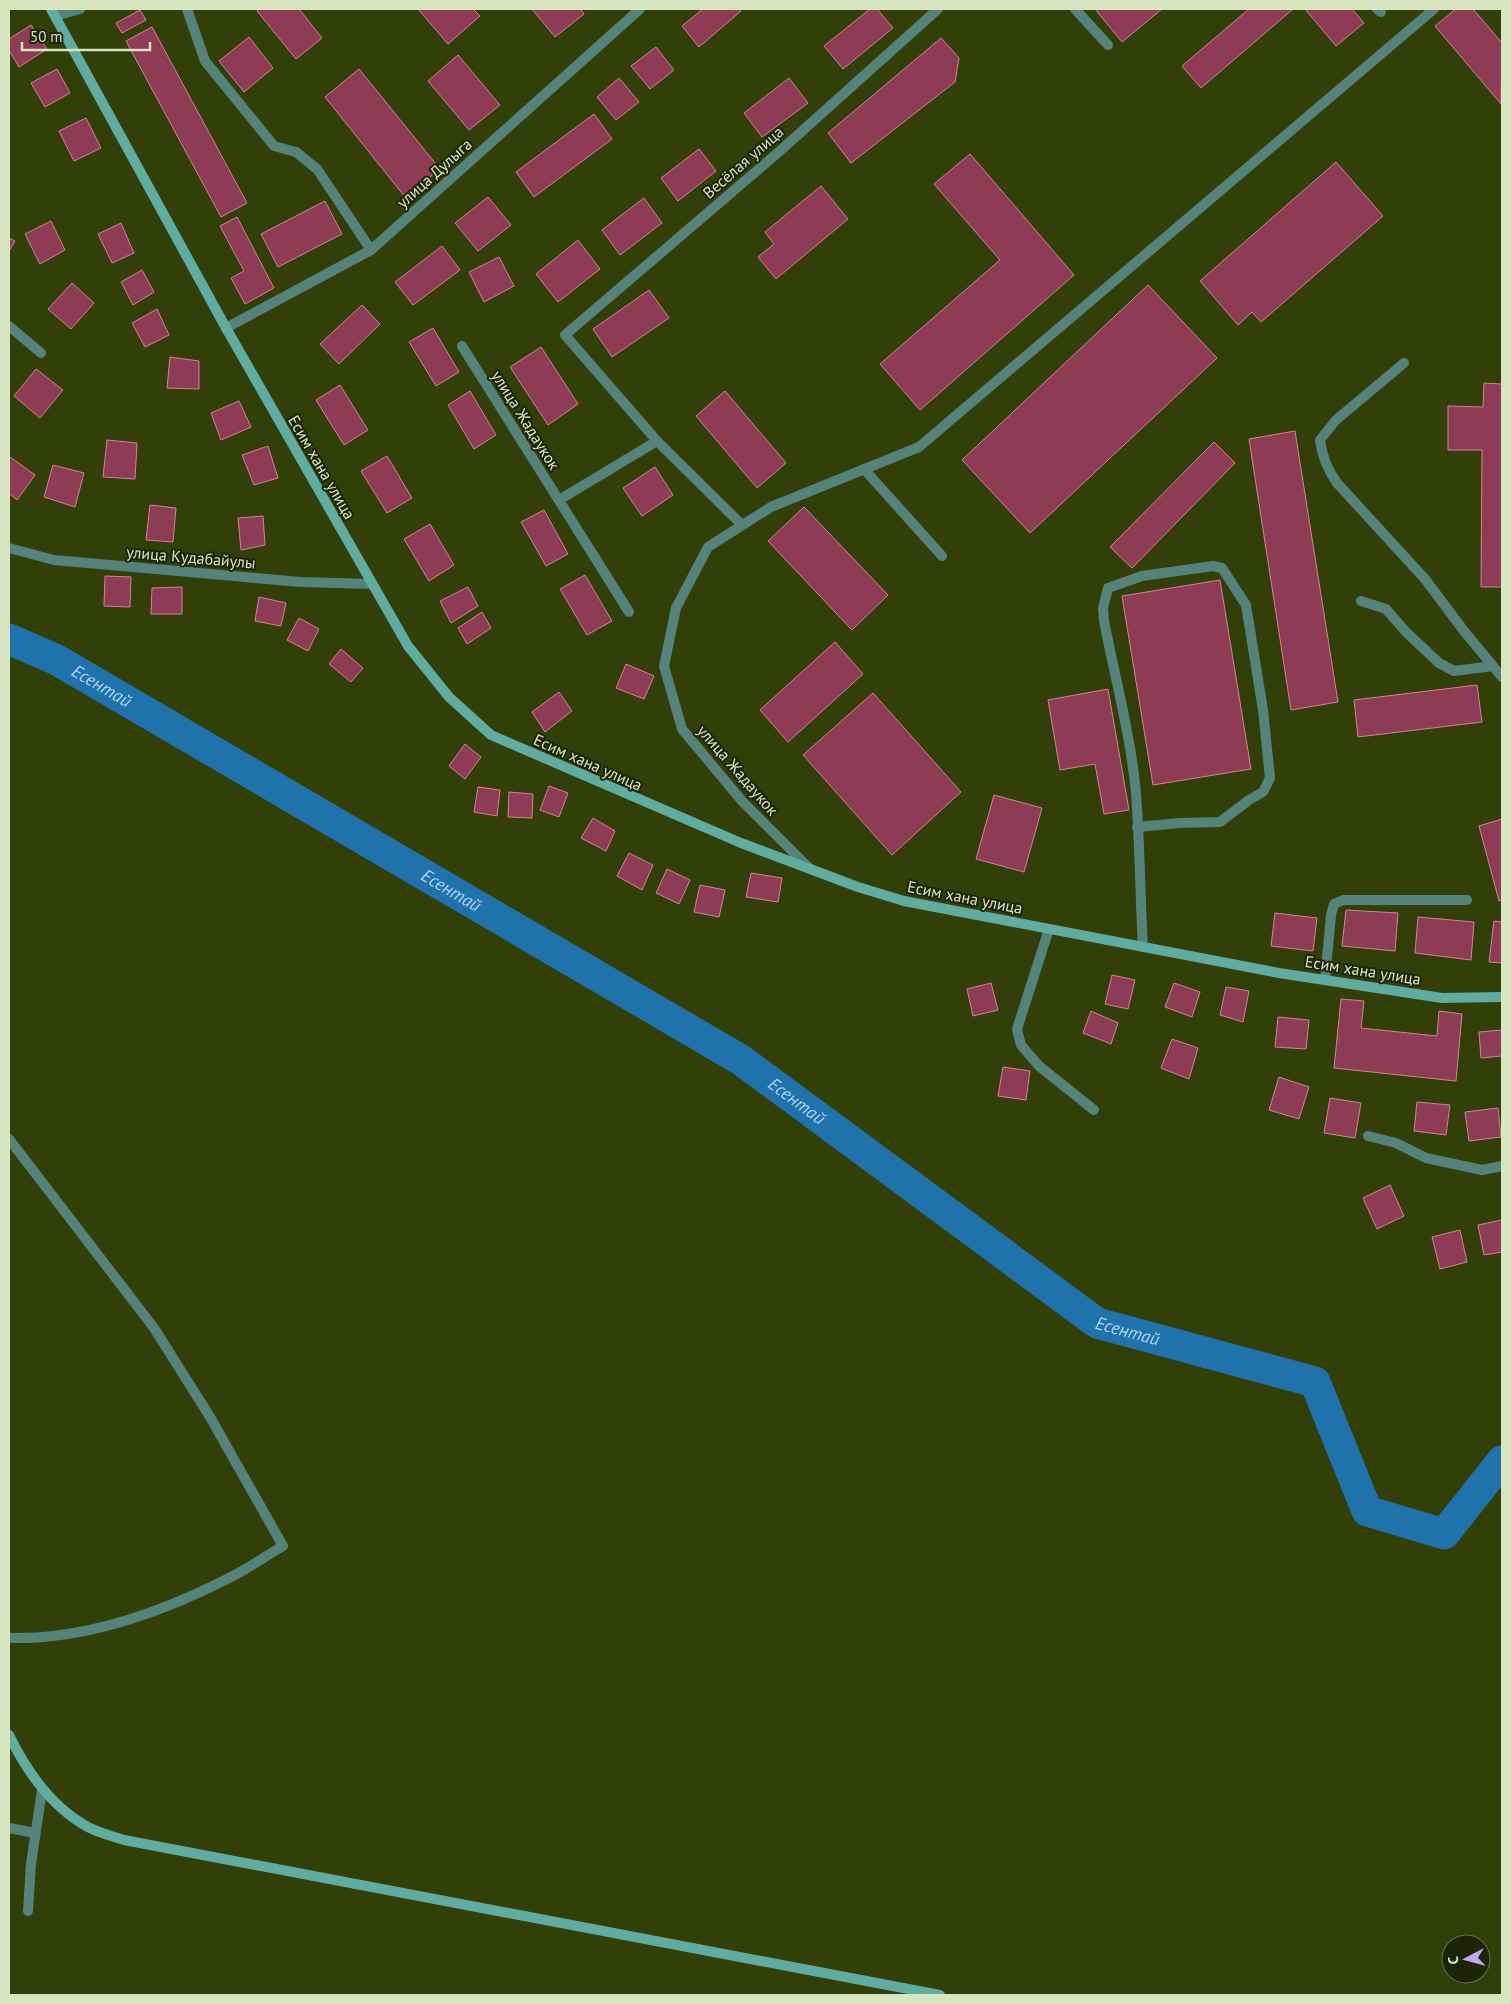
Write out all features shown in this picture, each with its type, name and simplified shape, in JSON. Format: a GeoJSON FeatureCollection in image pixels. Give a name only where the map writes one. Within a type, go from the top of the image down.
{"type":"FeatureCollection","features":[{"type":"Feature","properties":{"kind":"street"},"geometry":{"type":"LineString","coordinates":[[53,12],[80,9]]}},
{"type":"Feature","properties":{"kind":"street"},"geometry":{"type":"LineString","coordinates":[[187,9],[205,61],[274,146],[296,152],[317,169],[371,250]]}},
{"type":"Feature","properties":{"kind":"street","name":"улица Дулыга"},"geometry":{"type":"LineString","coordinates":[[226,328],[371,250],[640,9]]}},
{"type":"Feature","properties":{"kind":"street","name":"Весёлая улица"},"geometry":{"type":"LineString","coordinates":[[657,441],[565,335],[781,150],[938,9]]}},
{"type":"Feature","properties":{"kind":"street"},"geometry":{"type":"LineString","coordinates":[[1075,9],[1108,45]]}},
{"type":"Feature","properties":{"kind":"street","name":"улица Жадаукок"},"geometry":{"type":"LineString","coordinates":[[810,869],[742,800],[682,729],[664,666],[676,608],[708,547],[771,507],[919,447],[1434,9]]}},
{"type":"Feature","properties":{"kind":"street","name":"Есим хана улица"},"geometry":{"type":"LineString","coordinates":[[53,12],[226,328],[408,646],[449,697],[490,735],[732,840],[858,887],[904,901],[1325,980],[1442,998],[1502,997]]}},
{"type":"Feature","properties":{"kind":"street"},"geometry":{"type":"LineString","coordinates":[[9,326],[41,353]]}},
{"type":"Feature","properties":{"kind":"street","name":"улица Жадаукок"},"geometry":{"type":"LineString","coordinates":[[462,346],[629,612]]}},
{"type":"Feature","properties":{"kind":"street"},"geometry":{"type":"LineString","coordinates":[[1404,363],[1336,420],[1320,440],[1322,456],[1329,472],[1337,482],[1425,579],[1502,677]]}},
{"type":"Feature","properties":{"kind":"street"},"geometry":{"type":"LineString","coordinates":[[559,500],[657,441],[742,526]]}},
{"type":"Feature","properties":{"kind":"street"},"geometry":{"type":"LineString","coordinates":[[864,469],[942,556]]}},
{"type":"Feature","properties":{"kind":"street","name":"улица Кудабайулы"},"geometry":{"type":"LineString","coordinates":[[9,548],[54,560],[300,582],[372,584]]}},
{"type":"Feature","properties":{"kind":"street"},"geometry":{"type":"LineString","coordinates":[[1137,828],[1180,823],[1220,822],[1263,792],[1270,778],[1263,710],[1246,605],[1222,568],[1213,566],[1142,576],[1108,588],[1103,608],[1129,745],[1136,794],[1137,828],[1143,947]]}},
{"type":"Feature","properties":{"kind":"street"},"geometry":{"type":"LineString","coordinates":[[1361,602],[1386,609],[1406,632],[1439,663],[1454,671],[1493,666]]}},
{"type":"Feature","properties":{"kind":"street"},"geometry":{"type":"LineString","coordinates":[[1325,980],[1331,915],[1334,904],[1343,900],[1467,900]]}},
{"type":"Feature","properties":{"kind":"street"},"geometry":{"type":"LineString","coordinates":[[1049,929],[1017,1029],[1021,1045],[1039,1066],[1094,1110]]}},
{"type":"Feature","properties":{"kind":"street"},"geometry":{"type":"LineString","coordinates":[[1368,1136],[1396,1144],[1426,1158],[1482,1170],[1502,1166]]}},
{"type":"Feature","properties":{"kind":"street"},"geometry":{"type":"LineString","coordinates":[[9,1139],[154,1328],[210,1417],[282,1546],[228,1579],[153,1612],[85,1632],[38,1639],[9,1638]]}},
{"type":"Feature","properties":{"kind":"street"},"geometry":{"type":"LineString","coordinates":[[9,1735],[16,1750],[42,1790],[63,1811],[89,1828],[124,1840],[911,1993],[940,1995]]}},
{"type":"Feature","properties":{"kind":"street"},"geometry":{"type":"LineString","coordinates":[[28,1911],[35,1833],[42,1790]]}},
{"type":"Feature","properties":{"kind":"street"},"geometry":{"type":"LineString","coordinates":[[9,1828],[35,1833]]}},
{"type":"Feature","properties":{"kind":"building"},"geometry":{"type":"Polygon","coordinates":[[[259,9],[299,9],[322,38],[296,59],[257,11],[259,9]]]}},
{"type":"Feature","properties":{"kind":"building"},"geometry":{"type":"Polygon","coordinates":[[[418,9],[473,9],[480,16],[448,44],[418,9]]]}},
{"type":"Feature","properties":{"kind":"building"},"geometry":{"type":"Polygon","coordinates":[[[532,9],[580,9],[584,14],[555,37],[532,9]]]}},
{"type":"Feature","properties":{"kind":"building"},"geometry":{"type":"Polygon","coordinates":[[[703,9],[739,9],[741,11],[699,47],[682,26],[703,9]]]}},
{"type":"Feature","properties":{"kind":"building"},"geometry":{"type":"Polygon","coordinates":[[[870,9],[877,9],[893,28],[843,69],[824,46],[870,9]]]}},
{"type":"Feature","properties":{"kind":"building"},"geometry":{"type":"Polygon","coordinates":[[[1095,9],[1162,9],[1122,42],[1095,9]]]}},
{"type":"Feature","properties":{"kind":"building"},"geometry":{"type":"Polygon","coordinates":[[[1249,9],[1293,9],[1201,88],[1182,66],[1249,9]]]}},
{"type":"Feature","properties":{"kind":"building"},"geometry":{"type":"Polygon","coordinates":[[[1305,9],[1352,9],[1364,23],[1336,46],[1305,9]]]}},
{"type":"Feature","properties":{"kind":"building"},"geometry":{"type":"Polygon","coordinates":[[[1456,9],[1473,9],[1502,43],[1501,104],[1435,26],[1456,9]]]}},
{"type":"Feature","properties":{"kind":"building"},"geometry":{"type":"Polygon","coordinates":[[[140,10],[146,20],[122,33],[116,23],[140,10]]]}},
{"type":"Feature","properties":{"kind":"building"},"geometry":{"type":"Polygon","coordinates":[[[31,25],[47,49],[19,67],[9,50],[9,39],[31,25]]]}},
{"type":"Feature","properties":{"kind":"building"},"geometry":{"type":"Polygon","coordinates":[[[152,27],[247,203],[221,217],[126,41],[152,27]]]}},
{"type":"Feature","properties":{"kind":"building"},"geometry":{"type":"Polygon","coordinates":[[[249,37],[273,68],[244,92],[219,61],[249,37]]]}},
{"type":"Feature","properties":{"kind":"building"},"geometry":{"type":"Polygon","coordinates":[[[941,38],[959,58],[955,82],[851,163],[828,133],[941,38]]]}},
{"type":"Feature","properties":{"kind":"building"},"geometry":{"type":"Polygon","coordinates":[[[656,47],[674,70],[650,89],[631,66],[656,47]]]}},
{"type":"Feature","properties":{"kind":"building"},"geometry":{"type":"Polygon","coordinates":[[[458,55],[500,105],[469,130],[428,81],[458,55]]]}},
{"type":"Feature","properties":{"kind":"building"},"geometry":{"type":"Polygon","coordinates":[[[57,69],[70,93],[45,107],[31,83],[57,69]]]}},
{"type":"Feature","properties":{"kind":"building"},"geometry":{"type":"Polygon","coordinates":[[[359,69],[440,169],[405,197],[325,97],[359,69]]]}},
{"type":"Feature","properties":{"kind":"building"},"geometry":{"type":"Polygon","coordinates":[[[619,78],[639,102],[616,120],[597,97],[619,78]]]}},
{"type":"Feature","properties":{"kind":"building"},"geometry":{"type":"Polygon","coordinates":[[[789,78],[808,103],[762,137],[744,113],[789,78]]]}},
{"type":"Feature","properties":{"kind":"building"},"geometry":{"type":"Polygon","coordinates":[[[594,114],[612,139],[534,197],[516,172],[594,114]]]}},
{"type":"Feature","properties":{"kind":"building"},"geometry":{"type":"Polygon","coordinates":[[[86,118],[101,148],[74,161],[59,131],[86,118]]]}},
{"type":"Feature","properties":{"kind":"building"},"geometry":{"type":"Polygon","coordinates":[[[699,149],[716,171],[678,201],[661,178],[699,149]]]}},
{"type":"Feature","properties":{"kind":"building"},"geometry":{"type":"Polygon","coordinates":[[[970,154],[1074,275],[920,410],[880,364],[1000,260],[934,184],[970,154]]]}},
{"type":"Feature","properties":{"kind":"building"},"geometry":{"type":"Polygon","coordinates":[[[1336,162],[1383,216],[1261,322],[1252,312],[1238,325],[1200,281],[1336,162]]]}},
{"type":"Feature","properties":{"kind":"building"},"geometry":{"type":"Polygon","coordinates":[[[821,186],[848,219],[776,279],[758,257],[774,244],[765,232],[821,186]]]}},
{"type":"Feature","properties":{"kind":"building"},"geometry":{"type":"Polygon","coordinates":[[[488,197],[511,225],[478,251],[455,223],[488,197]]]}},
{"type":"Feature","properties":{"kind":"building"},"geometry":{"type":"Polygon","coordinates":[[[644,198],[662,223],[620,255],[602,230],[644,198]]]}},
{"type":"Feature","properties":{"kind":"building"},"geometry":{"type":"Polygon","coordinates":[[[325,201],[342,234],[278,267],[261,234],[325,201]]]}},
{"type":"Feature","properties":{"kind":"building"},"geometry":{"type":"Polygon","coordinates":[[[237,217],[274,288],[245,304],[231,278],[244,271],[220,226],[237,217]]]}},
{"type":"Feature","properties":{"kind":"building"},"geometry":{"type":"Polygon","coordinates":[[[51,221],[65,250],[40,264],[25,234],[51,221]]]}},
{"type":"Feature","properties":{"kind":"building"},"geometry":{"type":"Polygon","coordinates":[[[121,223],[134,253],[112,263],[98,234],[121,223]]]}},
{"type":"Feature","properties":{"kind":"building"},"geometry":{"type":"Polygon","coordinates":[[[9,238],[15,241],[9,251],[9,238]]]}},
{"type":"Feature","properties":{"kind":"building"},"geometry":{"type":"Polygon","coordinates":[[[578,240],[600,269],[558,302],[536,274],[578,240]]]}},
{"type":"Feature","properties":{"kind":"building"},"geometry":{"type":"Polygon","coordinates":[[[442,246],[460,270],[413,305],[395,282],[442,246]]]}},
{"type":"Feature","properties":{"kind":"building"},"geometry":{"type":"Polygon","coordinates":[[[499,257],[514,286],[484,302],[469,272],[499,257]]]}},
{"type":"Feature","properties":{"kind":"building"},"geometry":{"type":"Polygon","coordinates":[[[142,270],[154,292],[133,305],[121,282],[142,270]]]}},
{"type":"Feature","properties":{"kind":"building"},"geometry":{"type":"Polygon","coordinates":[[[72,283],[94,303],[71,329],[48,309],[72,283]]]}},
{"type":"Feature","properties":{"kind":"building"},"geometry":{"type":"Polygon","coordinates":[[[1148,285],[1217,358],[1030,533],[962,460],[1148,285]]]}},
{"type":"Feature","properties":{"kind":"building"},"geometry":{"type":"Polygon","coordinates":[[[649,290],[669,318],[612,357],[593,329],[649,290]]]}},
{"type":"Feature","properties":{"kind":"building"},"geometry":{"type":"Polygon","coordinates":[[[362,305],[380,324],[339,364],[320,344],[362,305]]]}},
{"type":"Feature","properties":{"kind":"building"},"geometry":{"type":"Polygon","coordinates":[[[157,309],[169,335],[145,347],[132,323],[157,309]]]}},
{"type":"Feature","properties":{"kind":"building"},"geometry":{"type":"Polygon","coordinates":[[[433,328],[459,372],[436,386],[409,342],[433,328]]]}},
{"type":"Feature","properties":{"kind":"building"},"geometry":{"type":"Polygon","coordinates":[[[541,347],[578,404],[548,425],[510,367],[541,347]]]}},
{"type":"Feature","properties":{"kind":"building"},"geometry":{"type":"Polygon","coordinates":[[[170,357],[199,361],[199,389],[167,388],[170,357]]]}},
{"type":"Feature","properties":{"kind":"building"},"geometry":{"type":"Polygon","coordinates":[[[36,369],[63,390],[40,418],[14,396],[36,369]]]}},
{"type":"Feature","properties":{"kind":"building"},"geometry":{"type":"Polygon","coordinates":[[[1484,383],[1502,384],[1502,587],[1481,587],[1482,450],[1448,450],[1448,406],[1483,407],[1484,383]]]}},
{"type":"Feature","properties":{"kind":"building"},"geometry":{"type":"Polygon","coordinates":[[[340,385],[368,430],[344,445],[316,400],[340,385]]]}},
{"type":"Feature","properties":{"kind":"building"},"geometry":{"type":"Polygon","coordinates":[[[470,391],[496,435],[474,449],[448,405],[470,391]]]}},
{"type":"Feature","properties":{"kind":"building"},"geometry":{"type":"Polygon","coordinates":[[[725,391],[786,463],[757,488],[696,416],[725,391]]]}},
{"type":"Feature","properties":{"kind":"building"},"geometry":{"type":"Polygon","coordinates":[[[239,401],[251,427],[221,440],[211,413],[239,401]]]}},
{"type":"Feature","properties":{"kind":"building"},"geometry":{"type":"Polygon","coordinates":[[[1295,431],[1338,702],[1291,710],[1249,439],[1295,431]]]}},
{"type":"Feature","properties":{"kind":"building"},"geometry":{"type":"Polygon","coordinates":[[[107,440],[137,443],[135,479],[103,477],[107,440]]]}},
{"type":"Feature","properties":{"kind":"building"},"geometry":{"type":"Polygon","coordinates":[[[1214,442],[1235,463],[1132,568],[1110,547],[1214,442]]]}},
{"type":"Feature","properties":{"kind":"building"},"geometry":{"type":"Polygon","coordinates":[[[268,446],[278,478],[254,485],[242,455],[268,446]]]}},
{"type":"Feature","properties":{"kind":"building"},"geometry":{"type":"Polygon","coordinates":[[[387,456],[412,498],[387,513],[361,471],[387,456]]]}},
{"type":"Feature","properties":{"kind":"building"},"geometry":{"type":"Polygon","coordinates":[[[10,457],[35,475],[17,500],[9,493],[10,457]]]}},
{"type":"Feature","properties":{"kind":"building"},"geometry":{"type":"Polygon","coordinates":[[[53,465],[84,473],[75,507],[44,497],[53,465]]]}},
{"type":"Feature","properties":{"kind":"building"},"geometry":{"type":"Polygon","coordinates":[[[655,467],[673,495],[642,516],[623,488],[655,467]]]}},
{"type":"Feature","properties":{"kind":"building"},"geometry":{"type":"Polygon","coordinates":[[[150,505],[176,508],[173,542],[146,540],[150,505]]]}},
{"type":"Feature","properties":{"kind":"building"},"geometry":{"type":"Polygon","coordinates":[[[804,507],[888,595],[852,630],[768,541],[804,507]]]}},
{"type":"Feature","properties":{"kind":"building"},"geometry":{"type":"Polygon","coordinates":[[[544,510],[568,554],[546,566],[521,522],[544,510]]]}},
{"type":"Feature","properties":{"kind":"building"},"geometry":{"type":"Polygon","coordinates":[[[263,516],[265,545],[241,550],[238,518],[263,516]]]}},
{"type":"Feature","properties":{"kind":"building"},"geometry":{"type":"Polygon","coordinates":[[[430,524],[454,565],[429,581],[404,539],[430,524]]]}},
{"type":"Feature","properties":{"kind":"building"},"geometry":{"type":"Polygon","coordinates":[[[585,575],[612,621],[587,635],[560,589],[585,575]]]}},
{"type":"Feature","properties":{"kind":"building"},"geometry":{"type":"Polygon","coordinates":[[[105,576],[131,577],[130,607],[104,606],[105,576]]]}},
{"type":"Feature","properties":{"kind":"building"},"geometry":{"type":"Polygon","coordinates":[[[1220,580],[1251,769],[1153,785],[1122,596],[1220,580]]]}},
{"type":"Feature","properties":{"kind":"building"},"geometry":{"type":"Polygon","coordinates":[[[182,587],[182,614],[151,614],[152,588],[182,587]]]}},
{"type":"Feature","properties":{"kind":"building"},"geometry":{"type":"Polygon","coordinates":[[[468,587],[478,606],[451,623],[440,601],[468,587]]]}},
{"type":"Feature","properties":{"kind":"building"},"geometry":{"type":"Polygon","coordinates":[[[259,597],[286,603],[281,626],[255,621],[259,597]]]}},
{"type":"Feature","properties":{"kind":"building"},"geometry":{"type":"Polygon","coordinates":[[[482,612],[491,628],[467,644],[458,628],[482,612]]]}},
{"type":"Feature","properties":{"kind":"building"},"geometry":{"type":"Polygon","coordinates":[[[299,618],[319,629],[308,651],[287,640],[299,618]]]}},
{"type":"Feature","properties":{"kind":"building"},"geometry":{"type":"Polygon","coordinates":[[[835,642],[863,674],[788,742],[760,710],[835,642]]]}},
{"type":"Feature","properties":{"kind":"building"},"geometry":{"type":"Polygon","coordinates":[[[341,649],[363,668],[351,682],[329,664],[341,649]]]}},
{"type":"Feature","properties":{"kind":"building"},"geometry":{"type":"Polygon","coordinates":[[[626,664],[654,676],[644,699],[616,688],[626,664]]]}},
{"type":"Feature","properties":{"kind":"building"},"geometry":{"type":"Polygon","coordinates":[[[1477,685],[1482,722],[1358,737],[1354,700],[1477,685]]]}},
{"type":"Feature","properties":{"kind":"building"},"geometry":{"type":"Polygon","coordinates":[[[1108,689],[1129,810],[1104,814],[1095,764],[1060,770],[1048,700],[1108,689]]]}},
{"type":"Feature","properties":{"kind":"building"},"geometry":{"type":"Polygon","coordinates":[[[559,692],[572,711],[545,732],[532,712],[559,692]]]}},
{"type":"Feature","properties":{"kind":"building"},"geometry":{"type":"Polygon","coordinates":[[[873,693],[961,792],[892,855],[803,755],[873,693]]]}},
{"type":"Feature","properties":{"kind":"building"},"geometry":{"type":"Polygon","coordinates":[[[465,744],[481,757],[465,779],[449,766],[465,744]]]}},
{"type":"Feature","properties":{"kind":"building"},"geometry":{"type":"Polygon","coordinates":[[[549,786],[568,793],[559,817],[540,810],[549,786]]]}},
{"type":"Feature","properties":{"kind":"building"},"geometry":{"type":"Polygon","coordinates":[[[478,787],[500,790],[497,816],[474,812],[478,787]]]}},
{"type":"Feature","properties":{"kind":"building"},"geometry":{"type":"Polygon","coordinates":[[[509,792],[533,794],[532,818],[508,817],[509,792]]]}},
{"type":"Feature","properties":{"kind":"building"},"geometry":{"type":"Polygon","coordinates":[[[994,795],[1042,808],[1024,872],[976,859],[994,795]]]}},
{"type":"Feature","properties":{"kind":"building"},"geometry":{"type":"Polygon","coordinates":[[[593,818],[615,831],[606,851],[581,838],[593,818]]]}},
{"type":"Feature","properties":{"kind":"building"},"geometry":{"type":"Polygon","coordinates":[[[1502,819],[1502,900],[1499,901],[1479,826],[1502,819]]]}},
{"type":"Feature","properties":{"kind":"building"},"geometry":{"type":"Polygon","coordinates":[[[629,853],[653,865],[642,890],[617,876],[629,853]]]}},
{"type":"Feature","properties":{"kind":"building"},"geometry":{"type":"Polygon","coordinates":[[[667,869],[690,880],[679,904],[656,893],[667,869]]]}},
{"type":"Feature","properties":{"kind":"building"},"geometry":{"type":"Polygon","coordinates":[[[751,873],[782,878],[778,902],[746,897],[751,873]]]}},
{"type":"Feature","properties":{"kind":"building"},"geometry":{"type":"Polygon","coordinates":[[[700,885],[725,890],[719,917],[694,912],[700,885]]]}},
{"type":"Feature","properties":{"kind":"building"},"geometry":{"type":"Polygon","coordinates":[[[1346,910],[1398,913],[1395,951],[1342,946],[1346,910]]]}},
{"type":"Feature","properties":{"kind":"building"},"geometry":{"type":"Polygon","coordinates":[[[1275,913],[1317,918],[1313,951],[1271,946],[1275,913]]]}},
{"type":"Feature","properties":{"kind":"building"},"geometry":{"type":"Polygon","coordinates":[[[1418,917],[1474,922],[1471,960],[1415,953],[1418,917]]]}},
{"type":"Feature","properties":{"kind":"building"},"geometry":{"type":"Polygon","coordinates":[[[1494,921],[1502,922],[1502,963],[1489,962],[1494,921]]]}},
{"type":"Feature","properties":{"kind":"building"},"geometry":{"type":"Polygon","coordinates":[[[1112,975],[1135,980],[1128,1009],[1105,1004],[1112,975]]]}},
{"type":"Feature","properties":{"kind":"building"},"geometry":{"type":"Polygon","coordinates":[[[991,983],[998,1010],[973,1016],[967,989],[991,983]]]}},
{"type":"Feature","properties":{"kind":"building"},"geometry":{"type":"Polygon","coordinates":[[[1174,983],[1200,992],[1192,1017],[1165,1007],[1174,983]]]}},
{"type":"Feature","properties":{"kind":"building"},"geometry":{"type":"Polygon","coordinates":[[[1226,987],[1249,991],[1243,1022],[1220,1015],[1226,987]]]}},
{"type":"Feature","properties":{"kind":"building"},"geometry":{"type":"Polygon","coordinates":[[[1341,999],[1364,1001],[1361,1028],[1437,1036],[1439,1011],[1462,1014],[1456,1081],[1334,1068],[1341,999]]]}},
{"type":"Feature","properties":{"kind":"building"},"geometry":{"type":"Polygon","coordinates":[[[1091,1011],[1118,1023],[1111,1044],[1083,1033],[1091,1011]]]}},
{"type":"Feature","properties":{"kind":"building"},"geometry":{"type":"Polygon","coordinates":[[[1278,1017],[1309,1020],[1306,1049],[1275,1047],[1278,1017]]]}},
{"type":"Feature","properties":{"kind":"building"},"geometry":{"type":"Polygon","coordinates":[[[1502,1030],[1502,1056],[1481,1058],[1479,1032],[1502,1030]]]}},
{"type":"Feature","properties":{"kind":"building"},"geometry":{"type":"Polygon","coordinates":[[[1172,1039],[1198,1048],[1189,1079],[1161,1068],[1172,1039]]]}},
{"type":"Feature","properties":{"kind":"building"},"geometry":{"type":"Polygon","coordinates":[[[1003,1067],[1030,1071],[1026,1100],[998,1096],[1003,1067]]]}},
{"type":"Feature","properties":{"kind":"building"},"geometry":{"type":"Polygon","coordinates":[[[1279,1077],[1309,1087],[1299,1119],[1269,1110],[1279,1077]]]}},
{"type":"Feature","properties":{"kind":"building"},"geometry":{"type":"Polygon","coordinates":[[[1330,1098],[1361,1103],[1355,1138],[1324,1133],[1330,1098]]]}},
{"type":"Feature","properties":{"kind":"building"},"geometry":{"type":"Polygon","coordinates":[[[1417,1102],[1450,1105],[1446,1135],[1414,1131],[1417,1102]]]}},
{"type":"Feature","properties":{"kind":"building"},"geometry":{"type":"Polygon","coordinates":[[[1498,1108],[1501,1137],[1469,1141],[1465,1112],[1498,1108]]]}},
{"type":"Feature","properties":{"kind":"building"},"geometry":{"type":"Polygon","coordinates":[[[1390,1185],[1404,1216],[1377,1229],[1363,1198],[1390,1185]]]}},
{"type":"Feature","properties":{"kind":"building"},"geometry":{"type":"Polygon","coordinates":[[[1502,1220],[1502,1252],[1484,1255],[1478,1225],[1502,1220]]]}},
{"type":"Feature","properties":{"kind":"building"},"geometry":{"type":"Polygon","coordinates":[[[1460,1230],[1467,1262],[1440,1269],[1432,1237],[1460,1230]]]}},
{"type":"Feature","properties":{"kind":"waterway","name":"Есентай"},"geometry":{"type":"LineString","coordinates":[[9,639],[57,660],[741,1060],[1097,1323],[1315,1382],[1367,1511],[1444,1534],[1502,1461]]}}]}
